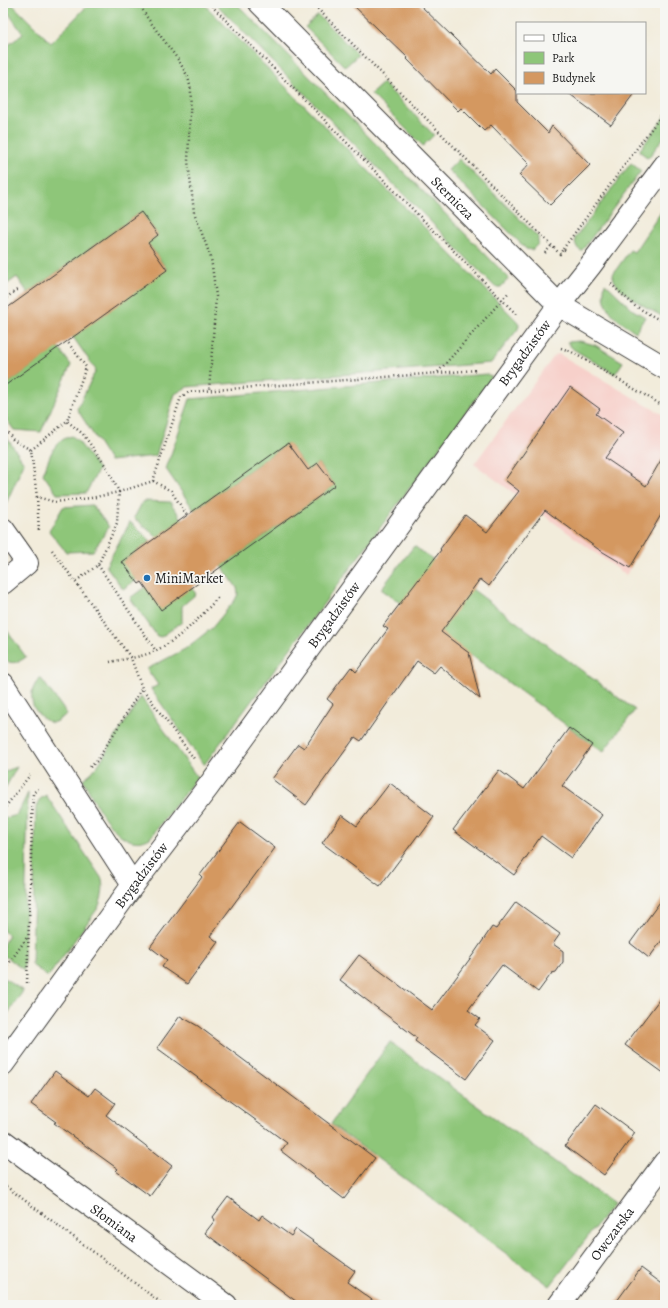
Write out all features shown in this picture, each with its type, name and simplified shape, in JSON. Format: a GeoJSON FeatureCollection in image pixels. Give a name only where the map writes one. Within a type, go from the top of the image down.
{"type":"FeatureCollection","features":[{"type":"Feature","properties":{"kind":"street","name":"Sternicza"},"geometry":{"type":"LineString","coordinates":[[260,3],[559,305],[665,368]]}},
{"type":"Feature","properties":{"kind":"street","name":"Brygadzistów"},"geometry":{"type":"LineString","coordinates":[[3,1064],[559,305],[665,165]]}},
{"type":"Feature","properties":{"kind":"street"},"geometry":{"type":"LineString","coordinates":[[3,530],[27,563],[3,583]]}},
{"type":"Feature","properties":{"kind":"street"},"geometry":{"type":"LineString","coordinates":[[3,684],[133,885]]}},
{"type":"Feature","properties":{"kind":"street","name":"Słomiana"},"geometry":{"type":"LineString","coordinates":[[3,1141],[226,1305]]}},
{"type":"Feature","properties":{"kind":"street","name":"Owczarska"},"geometry":{"type":"LineString","coordinates":[[559,1305],[665,1162]]}},
{"type":"Feature","properties":{"kind":"path"},"geometry":{"type":"LineString","coordinates":[[139,3],[146,16],[188,77],[191,90],[188,160],[194,212],[211,258],[216,296],[209,391]]}},
{"type":"Feature","properties":{"kind":"path"},"geometry":{"type":"LineString","coordinates":[[209,3],[518,316]]}},
{"type":"Feature","properties":{"kind":"path"},"geometry":{"type":"LineString","coordinates":[[312,3],[560,254],[665,110]]}},
{"type":"Feature","properties":{"kind":"path"},"geometry":{"type":"LineString","coordinates":[[563,249],[573,254]]}},
{"type":"Feature","properties":{"kind":"path"},"geometry":{"type":"LineString","coordinates":[[606,279],[635,306],[665,324]]}},
{"type":"Feature","properties":{"kind":"path"},"geometry":{"type":"LineString","coordinates":[[3,300],[17,290]]}},
{"type":"Feature","properties":{"kind":"path"},"geometry":{"type":"LineString","coordinates":[[438,373],[502,300]]}},
{"type":"Feature","properties":{"kind":"path"},"geometry":{"type":"LineString","coordinates":[[31,450],[67,421],[86,367],[67,341]]}},
{"type":"Feature","properties":{"kind":"path"},"geometry":{"type":"LineString","coordinates":[[558,347],[570,351],[665,407]]}},
{"type":"Feature","properties":{"kind":"path"},"geometry":{"type":"LineString","coordinates":[[153,481],[181,397],[189,392],[477,370]]}},
{"type":"Feature","properties":{"kind":"path"},"geometry":{"type":"LineString","coordinates":[[67,421],[83,434],[107,468],[119,492],[117,523],[98,565],[76,581]]}},
{"type":"Feature","properties":{"kind":"path"},"geometry":{"type":"LineString","coordinates":[[3,426],[13,440],[31,450]]}},
{"type":"Feature","properties":{"kind":"path"},"geometry":{"type":"LineString","coordinates":[[31,450],[37,497],[39,532]]}},
{"type":"Feature","properties":{"kind":"path"},"geometry":{"type":"LineString","coordinates":[[37,497],[55,502],[91,498],[119,492],[153,481],[171,491],[187,515]]}},
{"type":"Feature","properties":{"kind":"path"},"geometry":{"type":"LineString","coordinates":[[48,544],[131,658],[142,688],[211,782]]}},
{"type":"Feature","properties":{"kind":"path"},"geometry":{"type":"LineString","coordinates":[[98,565],[156,651]]}},
{"type":"Feature","properties":{"kind":"path"},"geometry":{"type":"LineString","coordinates":[[110,662],[156,651],[187,631],[219,596]]}},
{"type":"Feature","properties":{"kind":"path"},"geometry":{"type":"LineString","coordinates":[[86,769],[97,761],[142,688]]}},
{"type":"Feature","properties":{"kind":"path"},"geometry":{"type":"LineString","coordinates":[[3,810],[35,769],[46,749]]}},
{"type":"Feature","properties":{"kind":"path"},"geometry":{"type":"LineString","coordinates":[[27,990],[33,793],[39,789]]}},
{"type":"Feature","properties":{"kind":"path"},"geometry":{"type":"LineString","coordinates":[[3,972],[28,936]]}},
{"type":"Feature","properties":{"kind":"path"},"geometry":{"type":"LineString","coordinates":[[3,1184],[164,1305]]}},
{"type":"Feature","properties":{"kind":"shaded area"},"geometry":{"type":"Polygon","coordinates":[[[559,354],[665,416],[665,508],[626,575],[474,464],[555,355],[559,354]]]}},
{"type":"Feature","properties":{"kind":"green space"},"geometry":{"type":"Polygon","coordinates":[[[3,3],[11,3],[51,43],[90,3],[203,3],[516,320],[519,324],[518,329],[491,363],[187,387],[175,394],[156,456],[110,461],[77,409],[96,370],[73,337],[167,269],[151,247],[144,245],[158,235],[141,212],[28,293],[17,277],[3,287],[3,49],[23,34],[7,11],[3,14],[3,3]]]}},
{"type":"Feature","properties":{"kind":"green space"},"geometry":{"type":"Polygon","coordinates":[[[215,3],[236,3],[509,278],[501,287],[495,287],[215,3]]]}},
{"type":"Feature","properties":{"kind":"green space"},"geometry":{"type":"Polygon","coordinates":[[[318,15],[358,55],[345,67],[305,27],[318,15]]]}},
{"type":"Feature","properties":{"kind":"green space"},"geometry":{"type":"Polygon","coordinates":[[[383,83],[434,135],[423,146],[371,94],[383,83]]]}},
{"type":"Feature","properties":{"kind":"green space"},"geometry":{"type":"Polygon","coordinates":[[[665,116],[665,136],[648,158],[639,151],[665,116]]]}},
{"type":"Feature","properties":{"kind":"green space"},"geometry":{"type":"Polygon","coordinates":[[[459,159],[538,237],[538,244],[532,250],[526,249],[448,170],[459,159]]]}},
{"type":"Feature","properties":{"kind":"green space"},"geometry":{"type":"Polygon","coordinates":[[[631,163],[641,171],[581,251],[576,245],[575,238],[631,163]]]}},
{"type":"Feature","properties":{"kind":"green space"},"geometry":{"type":"Polygon","coordinates":[[[665,206],[665,318],[625,293],[614,280],[613,274],[630,250],[634,252],[665,206]]]}},
{"type":"Feature","properties":{"kind":"green space"},"geometry":{"type":"Polygon","coordinates":[[[605,283],[633,310],[645,317],[636,332],[616,318],[607,306],[604,292],[605,283]]]}},
{"type":"Feature","properties":{"kind":"green space"},"geometry":{"type":"Polygon","coordinates":[[[580,341],[595,345],[623,362],[615,374],[573,349],[567,342],[580,341]]]}},
{"type":"Feature","properties":{"kind":"green space"},"geometry":{"type":"Polygon","coordinates":[[[58,347],[71,365],[41,432],[14,430],[3,415],[3,387],[58,347]]]}},
{"type":"Feature","properties":{"kind":"green space"},"geometry":{"type":"Polygon","coordinates":[[[487,374],[492,377],[204,765],[151,689],[158,685],[147,669],[185,649],[212,628],[235,600],[238,594],[237,588],[222,566],[335,485],[318,463],[305,473],[304,465],[288,443],[194,510],[166,469],[190,399],[487,374]]]}},
{"type":"Feature","properties":{"kind":"green space"},"geometry":{"type":"Polygon","coordinates":[[[3,432],[24,463],[4,508],[3,506],[3,432]]]}},
{"type":"Feature","properties":{"kind":"green space"},"geometry":{"type":"Polygon","coordinates":[[[72,436],[78,441],[99,469],[86,493],[57,494],[43,474],[50,456],[56,446],[65,438],[72,436]]]}},
{"type":"Feature","properties":{"kind":"green space"},"geometry":{"type":"Polygon","coordinates":[[[143,501],[170,502],[182,519],[157,537],[134,518],[143,501]]]}},
{"type":"Feature","properties":{"kind":"green space"},"geometry":{"type":"Polygon","coordinates":[[[92,505],[109,527],[93,551],[66,552],[49,531],[63,507],[92,505]]]}},
{"type":"Feature","properties":{"kind":"green space"},"geometry":{"type":"Polygon","coordinates":[[[130,522],[151,541],[123,561],[136,580],[123,589],[106,566],[130,522]]]}},
{"type":"Feature","properties":{"kind":"green space"},"geometry":{"type":"Polygon","coordinates":[[[414,546],[635,710],[603,752],[381,589],[414,546]]]}},
{"type":"Feature","properties":{"kind":"green space"},"geometry":{"type":"Polygon","coordinates":[[[145,587],[192,588],[196,594],[182,606],[182,622],[161,637],[157,636],[130,598],[145,587]]]}},
{"type":"Feature","properties":{"kind":"green space"},"geometry":{"type":"Polygon","coordinates":[[[3,625],[26,657],[20,661],[12,663],[3,659],[3,625]]]}},
{"type":"Feature","properties":{"kind":"green space"},"geometry":{"type":"Polygon","coordinates":[[[40,677],[67,714],[52,723],[44,719],[34,708],[32,692],[40,677]]]}},
{"type":"Feature","properties":{"kind":"green space"},"geometry":{"type":"Polygon","coordinates":[[[141,697],[197,777],[150,838],[139,842],[128,839],[118,833],[109,824],[83,779],[98,765],[141,697]]]}},
{"type":"Feature","properties":{"kind":"green space"},"geometry":{"type":"Polygon","coordinates":[[[17,767],[3,792],[3,772],[17,767]]]}},
{"type":"Feature","properties":{"kind":"green space"},"geometry":{"type":"Polygon","coordinates":[[[28,793],[24,970],[3,955],[3,944],[9,935],[3,931],[3,819],[17,815],[28,793]]]}},
{"type":"Feature","properties":{"kind":"green space"},"geometry":{"type":"Polygon","coordinates":[[[46,795],[102,879],[103,887],[102,898],[98,908],[48,977],[32,965],[36,807],[39,800],[46,795]]]}},
{"type":"Feature","properties":{"kind":"green space"},"geometry":{"type":"Polygon","coordinates":[[[3,977],[23,991],[3,1021],[3,977]]]}},
{"type":"Feature","properties":{"kind":"green space"},"geometry":{"type":"Polygon","coordinates":[[[390,1042],[613,1204],[550,1286],[331,1124],[390,1042]]]}},
{"type":"Feature","properties":{"kind":"building"},"geometry":{"type":"Polygon","coordinates":[[[351,3],[418,3],[491,74],[495,69],[516,90],[517,102],[548,133],[552,126],[590,165],[550,205],[519,175],[529,164],[491,125],[484,131],[461,108],[458,111],[407,59],[408,58],[351,3]]]}},
{"type":"Feature","properties":{"kind":"building"},"geometry":{"type":"Polygon","coordinates":[[[569,94],[634,94],[611,125],[569,94]]]}},
{"type":"Feature","properties":{"kind":"building"},"geometry":{"type":"Polygon","coordinates":[[[141,212],[158,235],[148,243],[167,270],[3,387],[3,311],[141,212]]]}},
{"type":"Feature","properties":{"kind":"building"},"geometry":{"type":"Polygon","coordinates":[[[570,387],[600,409],[596,414],[623,433],[605,458],[646,486],[665,453],[665,508],[630,568],[598,549],[545,510],[489,586],[480,579],[441,632],[469,653],[480,699],[440,666],[434,673],[417,661],[361,741],[355,737],[306,805],[272,779],[298,744],[304,748],[333,704],[327,699],[351,667],[356,672],[388,629],[383,626],[441,550],[440,549],[465,515],[487,532],[519,491],[505,480],[570,387]]]}},
{"type":"Feature","properties":{"kind":"building"},"geometry":{"type":"Polygon","coordinates":[[[288,443],[308,470],[318,463],[335,485],[161,610],[142,582],[139,584],[122,562],[288,443]]]}},
{"type":"Feature","properties":{"kind":"building"},"geometry":{"type":"Polygon","coordinates":[[[569,728],[592,745],[562,786],[602,815],[571,858],[541,836],[514,875],[453,830],[499,770],[524,789],[569,728]]]}},
{"type":"Feature","properties":{"kind":"building"},"geometry":{"type":"Polygon","coordinates":[[[390,783],[434,817],[420,836],[418,835],[380,886],[322,843],[342,815],[357,826],[390,783]]]}},
{"type":"Feature","properties":{"kind":"building"},"geometry":{"type":"Polygon","coordinates":[[[240,822],[275,848],[210,936],[218,942],[187,984],[162,967],[167,960],[150,947],[202,877],[200,875],[240,822]]]}},
{"type":"Feature","properties":{"kind":"building"},"geometry":{"type":"Polygon","coordinates":[[[665,895],[665,936],[649,958],[630,943],[665,895]]]}},
{"type":"Feature","properties":{"kind":"building"},"geometry":{"type":"Polygon","coordinates":[[[516,902],[560,934],[553,944],[563,951],[563,962],[556,972],[552,973],[538,992],[502,965],[468,1010],[480,1019],[475,1025],[495,1040],[466,1079],[415,1041],[417,1038],[340,980],[359,955],[432,1010],[492,927],[496,929],[516,902]]]}},
{"type":"Feature","properties":{"kind":"building"},"geometry":{"type":"Polygon","coordinates":[[[665,992],[665,1074],[625,1045],[665,992]]]}},
{"type":"Feature","properties":{"kind":"building"},"geometry":{"type":"Polygon","coordinates":[[[180,1016],[198,1026],[375,1158],[344,1199],[281,1151],[287,1143],[157,1048],[180,1016]]]}},
{"type":"Feature","properties":{"kind":"building"},"geometry":{"type":"Polygon","coordinates":[[[55,1071],[89,1096],[95,1088],[115,1103],[106,1115],[172,1166],[150,1196],[116,1171],[118,1169],[54,1123],[56,1122],[31,1104],[55,1071]]]}},
{"type":"Feature","properties":{"kind":"building"},"geometry":{"type":"Polygon","coordinates":[[[596,1104],[635,1133],[604,1175],[565,1146],[596,1104]]]}},
{"type":"Feature","properties":{"kind":"building"},"geometry":{"type":"Polygon","coordinates":[[[228,1197],[259,1220],[262,1215],[291,1236],[296,1229],[355,1271],[347,1282],[379,1305],[301,1305],[205,1233],[215,1220],[213,1217],[228,1197]]]}},
{"type":"Feature","properties":{"kind":"building"},"geometry":{"type":"Polygon","coordinates":[[[641,1268],[665,1286],[665,1305],[614,1305],[641,1268]]]}},
{"type":"Feature","properties":{"kind":"place","name":"MiniMarket"},"geometry":{"type":"Point","coordinates":[147,578]}}]}
